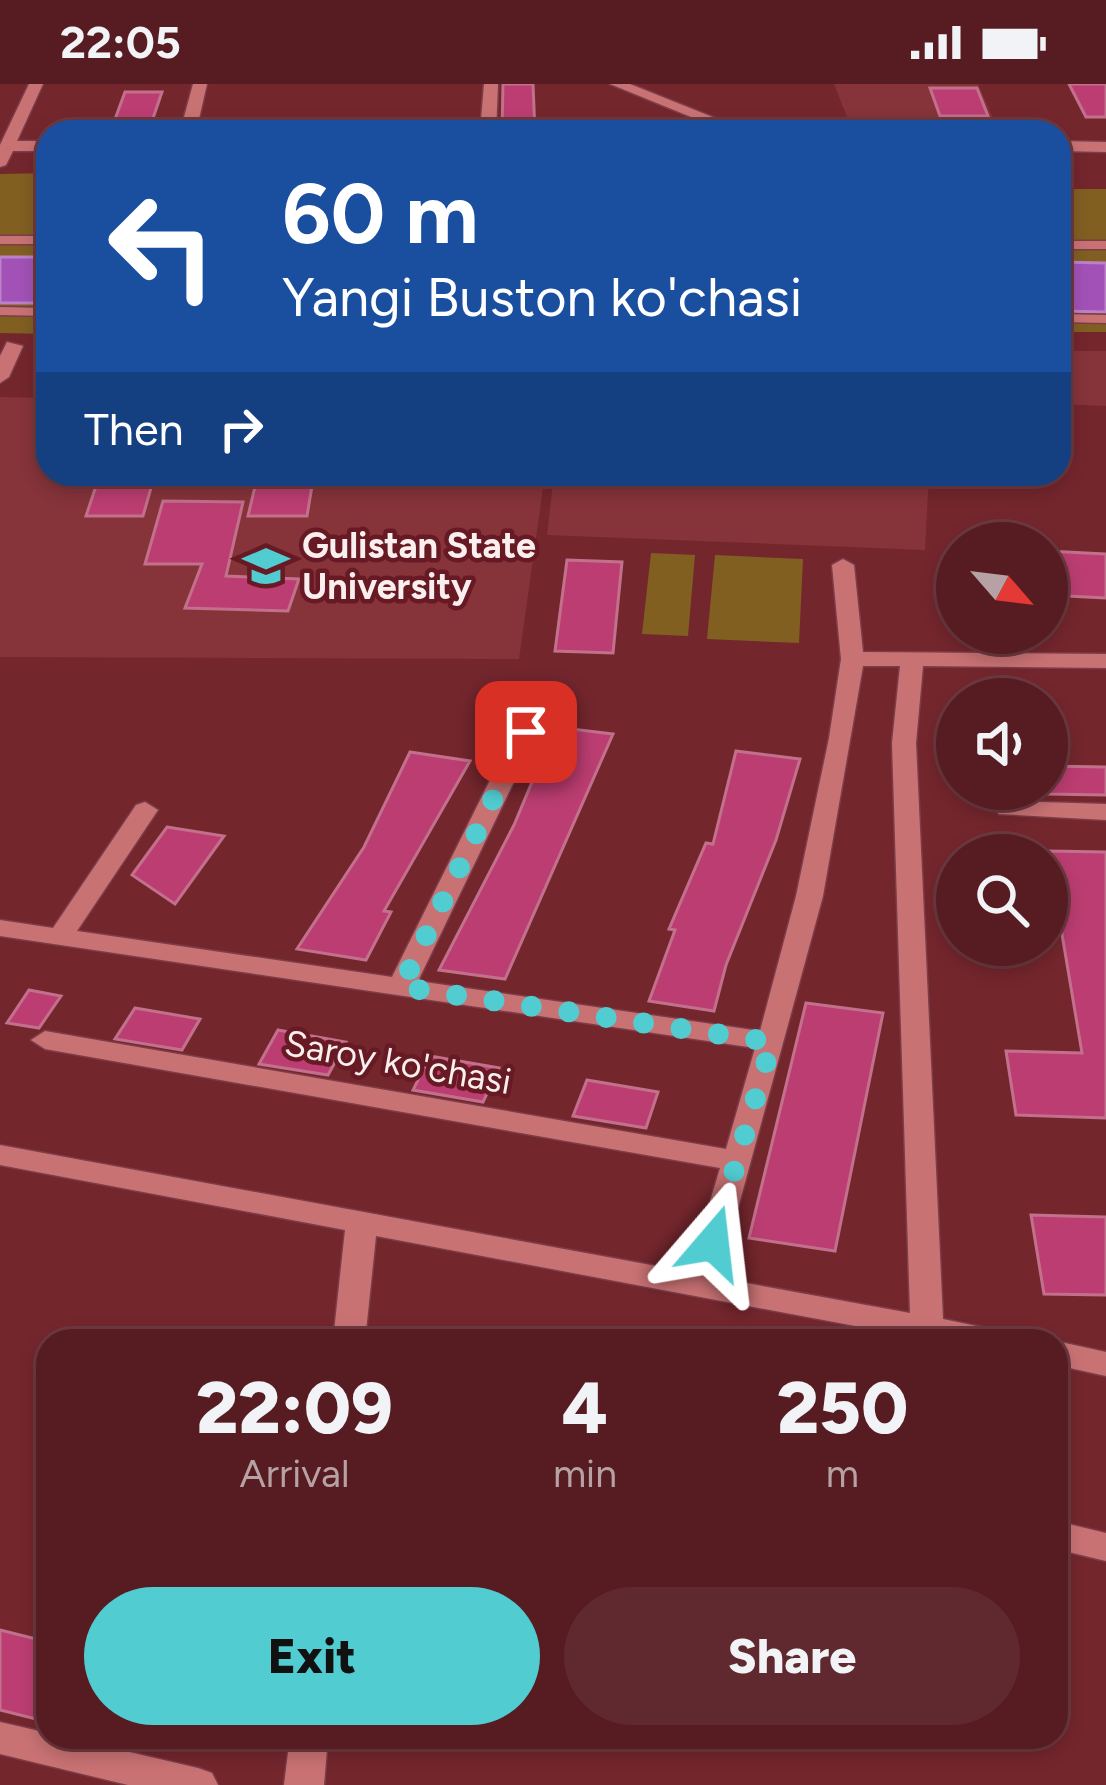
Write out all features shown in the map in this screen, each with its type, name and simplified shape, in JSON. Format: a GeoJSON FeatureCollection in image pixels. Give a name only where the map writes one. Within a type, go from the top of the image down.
{"type":"FeatureCollection","features":[{"type":"Feature","properties":{"kind":"street"},"geometry":{"type":"LineString","coordinates":[[4,154],[36,84]]}},
{"type":"Feature","properties":{"kind":"street"},"geometry":{"type":"LineString","coordinates":[[191,120],[200,84]]}},
{"type":"Feature","properties":{"kind":"street"},"geometry":{"type":"LineString","coordinates":[[488,120],[490,84]]}},
{"type":"Feature","properties":{"kind":"street"},"geometry":{"type":"LineString","coordinates":[[617,84],[711,120]]}},
{"type":"Feature","properties":{"kind":"street"},"geometry":{"type":"LineString","coordinates":[[1071,146],[1106,147]]}},
{"type":"Feature","properties":{"kind":"street"},"geometry":{"type":"LineString","coordinates":[[4,154],[36,148]]}},
{"type":"Feature","properties":{"kind":"street"},"geometry":{"type":"LineString","coordinates":[[1071,162],[1106,161]]}},
{"type":"Feature","properties":{"kind":"street"},"geometry":{"type":"LineString","coordinates":[[0,240],[36,240]]}},
{"type":"Feature","properties":{"kind":"street"},"geometry":{"type":"LineString","coordinates":[[1071,245],[1106,245]]}},
{"type":"Feature","properties":{"kind":"street"},"geometry":{"type":"LineString","coordinates":[[0,311],[36,312]]}},
{"type":"Feature","properties":{"kind":"street"},"geometry":{"type":"LineString","coordinates":[[1071,318],[1106,319]]}},
{"type":"Feature","properties":{"kind":"street"},"geometry":{"type":"LineString","coordinates":[[0,377],[14,346]]}},
{"type":"Feature","properties":{"kind":"street"},"geometry":{"type":"LineString","coordinates":[[701,1284],[772,1042],[842,754],[852,658],[843,565]]}},
{"type":"Feature","properties":{"kind":"street"},"geometry":{"type":"LineString","coordinates":[[852,658],[1106,661]]}},
{"type":"Feature","properties":{"kind":"street"},"geometry":{"type":"LineString","coordinates":[[912,661],[904,743],[927,1326]]}},
{"type":"Feature","properties":{"kind":"street"},"geometry":{"type":"LineString","coordinates":[[401,987],[526,732]]}},
{"type":"Feature","properties":{"kind":"street"},"geometry":{"type":"LineString","coordinates":[[60,937],[145,810]]}},
{"type":"Feature","properties":{"kind":"street"},"geometry":{"type":"LineString","coordinates":[[1041,810],[1106,812]]}},
{"type":"Feature","properties":{"kind":"street"},"geometry":{"type":"LineString","coordinates":[[0,928],[772,1042]]}},
{"type":"Feature","properties":{"kind":"street","name":"Saroy ko'chasi"},"geometry":{"type":"LineString","coordinates":[[45,1040],[737,1161]]}},
{"type":"Feature","properties":{"kind":"street"},"geometry":{"type":"LineString","coordinates":[[0,1156],[701,1284],[866,1327],[941,1329]]}},
{"type":"Feature","properties":{"kind":"street"},"geometry":{"type":"LineString","coordinates":[[350,1329],[361,1224]]}},
{"type":"Feature","properties":{"kind":"street"},"geometry":{"type":"LineString","coordinates":[[1068,1356],[1106,1364]]}},
{"type":"Feature","properties":{"kind":"street"},"geometry":{"type":"LineString","coordinates":[[1068,1538],[1106,1547]]}},
{"type":"Feature","properties":{"kind":"street"},"geometry":{"type":"LineString","coordinates":[[0,1738],[36,1747]]}},
{"type":"Feature","properties":{"kind":"street"},"geometry":{"type":"LineString","coordinates":[[46,1749],[198,1785]]}},
{"type":"Feature","properties":{"kind":"street"},"geometry":{"type":"LineString","coordinates":[[304,1785],[308,1749]]}},
{"type":"Feature","properties":{"kind":"shaded area"},"geometry":{"type":"Polygon","coordinates":[[[834,84],[978,84],[994,120],[848,120],[834,84]]]}},
{"type":"Feature","properties":{"kind":"shaded area"},"geometry":{"type":"Polygon","coordinates":[[[36,173],[36,334],[0,333],[0,174],[36,173]]]}},
{"type":"Feature","properties":{"kind":"shaded area"},"geometry":{"type":"Polygon","coordinates":[[[1071,189],[1106,189],[1106,332],[1071,332],[1071,189]]]}},
{"type":"Feature","properties":{"kind":"shaded area"},"geometry":{"type":"Polygon","coordinates":[[[0,257],[36,257],[36,303],[0,303],[0,257]]]}},
{"type":"Feature","properties":{"kind":"shaded area"},"geometry":{"type":"Polygon","coordinates":[[[1071,262],[1106,263],[1106,312],[1071,311],[1071,262]]]}},
{"type":"Feature","properties":{"kind":"shaded area"},"geometry":{"type":"Polygon","coordinates":[[[1071,351],[1106,351],[1106,406],[1071,405],[1071,351]]]}},
{"type":"Feature","properties":{"kind":"shaded area","name":"Gulistan State University"},"geometry":{"type":"Polygon","coordinates":[[[0,397],[36,398],[36,486],[543,486],[519,659],[0,657],[0,397]]]}},
{"type":"Feature","properties":{"kind":"shaded area"},"geometry":{"type":"Polygon","coordinates":[[[553,486],[928,486],[925,550],[547,535],[553,486]]]}},
{"type":"Feature","properties":{"kind":"shaded area"},"geometry":{"type":"Polygon","coordinates":[[[651,553],[695,555],[688,636],[642,634],[651,553]]]}},
{"type":"Feature","properties":{"kind":"shaded area"},"geometry":{"type":"Polygon","coordinates":[[[715,555],[803,559],[799,643],[707,639],[715,555]]]}},
{"type":"Feature","properties":{"kind":"building"},"geometry":{"type":"Polygon","coordinates":[[[503,84],[533,84],[534,120],[502,120],[503,84]]]}},
{"type":"Feature","properties":{"kind":"building"},"geometry":{"type":"Polygon","coordinates":[[[1069,84],[1106,84],[1106,117],[1086,117],[1069,84]]]}},
{"type":"Feature","properties":{"kind":"building"},"geometry":{"type":"Polygon","coordinates":[[[930,88],[977,88],[988,116],[940,116],[930,88]]]}},
{"type":"Feature","properties":{"kind":"building"},"geometry":{"type":"Polygon","coordinates":[[[125,92],[162,92],[152,120],[115,120],[125,92]]]}},
{"type":"Feature","properties":{"kind":"building"},"geometry":{"type":"Polygon","coordinates":[[[96,486],[152,486],[143,516],[86,516],[96,486]]]}},
{"type":"Feature","properties":{"kind":"building"},"geometry":{"type":"Polygon","coordinates":[[[255,486],[312,486],[307,516],[248,516],[255,486]]]}},
{"type":"Feature","properties":{"kind":"building"},"geometry":{"type":"Polygon","coordinates":[[[163,501],[243,502],[226,576],[299,579],[288,611],[185,608],[202,564],[145,564],[163,501]]]}},
{"type":"Feature","properties":{"kind":"building"},"geometry":{"type":"Polygon","coordinates":[[[1068,552],[1106,554],[1106,598],[1068,596],[1068,552]]]}},
{"type":"Feature","properties":{"kind":"building"},"geometry":{"type":"Polygon","coordinates":[[[567,560],[622,562],[613,653],[555,651],[567,560]]]}},
{"type":"Feature","properties":{"kind":"building"},"geometry":{"type":"Polygon","coordinates":[[[555,727],[613,734],[505,979],[439,970],[514,825],[555,727]]]}},
{"type":"Feature","properties":{"kind":"building"},"geometry":{"type":"Polygon","coordinates":[[[736,751],[800,759],[776,840],[726,965],[714,1011],[649,1001],[675,930],[669,929],[706,843],[713,844],[736,751]]]}},
{"type":"Feature","properties":{"kind":"building"},"geometry":{"type":"Polygon","coordinates":[[[410,752],[470,761],[384,911],[391,912],[366,960],[297,949],[364,847],[410,752]]]}},
{"type":"Feature","properties":{"kind":"building"},"geometry":{"type":"Polygon","coordinates":[[[1068,766],[1106,767],[1106,795],[1068,794],[1068,766]]]}},
{"type":"Feature","properties":{"kind":"building"},"geometry":{"type":"Polygon","coordinates":[[[167,827],[224,836],[175,904],[132,875],[167,827]]]}},
{"type":"Feature","properties":{"kind":"building"},"geometry":{"type":"Polygon","coordinates":[[[1068,851],[1106,852],[1106,1118],[1016,1115],[1006,1051],[1082,1053],[1067,966],[1068,851]]]}},
{"type":"Feature","properties":{"kind":"building"},"geometry":{"type":"Polygon","coordinates":[[[29,990],[61,996],[39,1028],[7,1023],[29,990]]]}},
{"type":"Feature","properties":{"kind":"building"},"geometry":{"type":"Polygon","coordinates":[[[806,1003],[883,1013],[835,1251],[749,1238],[806,1003]]]}},
{"type":"Feature","properties":{"kind":"building"},"geometry":{"type":"Polygon","coordinates":[[[135,1008],[200,1019],[182,1050],[115,1039],[135,1008]]]}},
{"type":"Feature","properties":{"kind":"building"},"geometry":{"type":"Polygon","coordinates":[[[278,1030],[346,1042],[328,1075],[259,1064],[278,1030]]]}},
{"type":"Feature","properties":{"kind":"building"},"geometry":{"type":"Polygon","coordinates":[[[430,1056],[499,1068],[483,1102],[413,1090],[430,1056]]]}},
{"type":"Feature","properties":{"kind":"building"},"geometry":{"type":"Polygon","coordinates":[[[587,1080],[658,1092],[646,1128],[573,1116],[587,1080]]]}},
{"type":"Feature","properties":{"kind":"building"},"geometry":{"type":"Polygon","coordinates":[[[1031,1215],[1106,1217],[1106,1295],[1044,1294],[1031,1215]]]}},
{"type":"Feature","properties":{"kind":"building"},"geometry":{"type":"Polygon","coordinates":[[[0,1630],[36,1639],[36,1719],[0,1710],[0,1630]]]}},
{"type":"Feature","properties":{"kind":"place","name":"Gulistan State University"},"geometry":{"type":"Point","coordinates":[266,566]}},
{"type":"Feature","properties":{"kind":"route"},"geometry":{"type":"LineString","coordinates":[[526,732],[401,987],[772,1042],[713,1243]]}}]}
